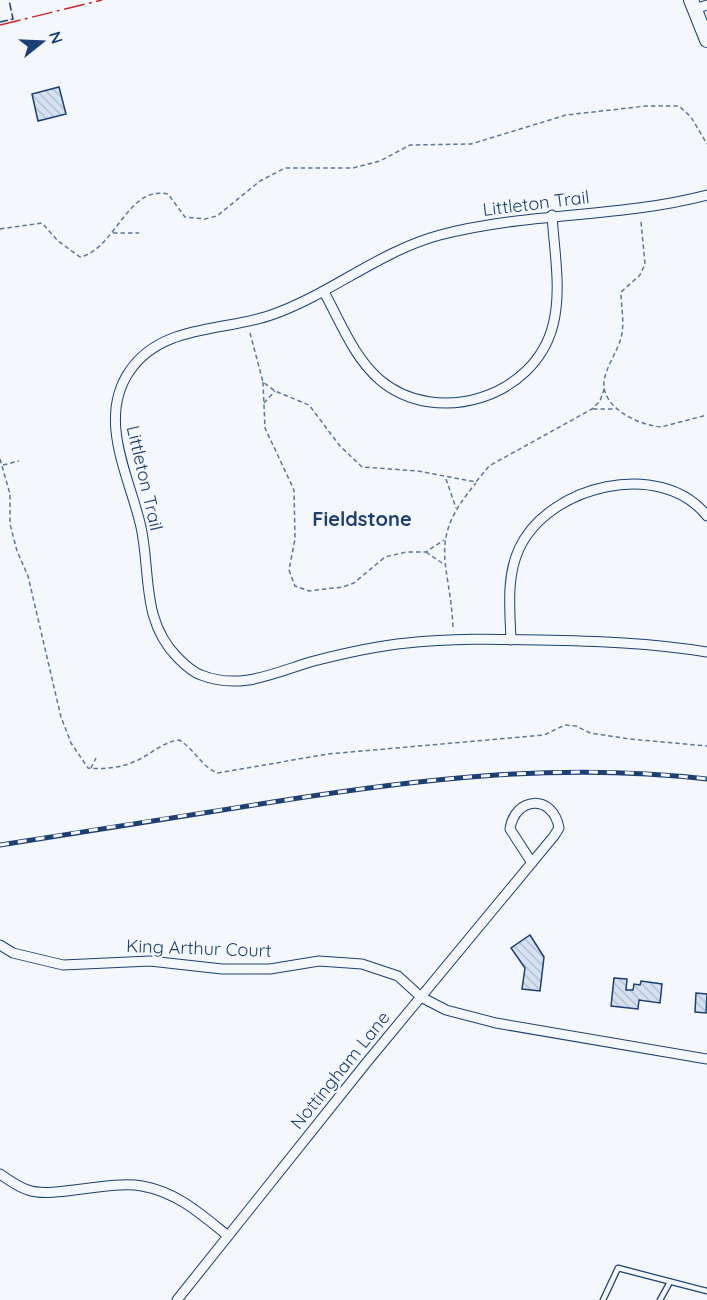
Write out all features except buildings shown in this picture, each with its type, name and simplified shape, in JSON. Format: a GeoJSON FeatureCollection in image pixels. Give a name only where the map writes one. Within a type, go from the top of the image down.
{"type":"FeatureCollection","features":[{"type":"Feature","properties":{"kind":"main road"},"geometry":{"type":"LineString","coordinates":[[698,5],[707,40]]}},
{"type":"Feature","properties":{"kind":"street","name":"Littleton Trail"},"geometry":{"type":"LineString","coordinates":[[707,195],[658,206],[520,219],[429,238],[388,255],[324,291],[268,316],[176,336],[158,344],[129,371],[123,383],[115,413],[115,430],[141,530],[153,622],[174,654],[196,673],[240,682],[258,680],[308,663],[372,648],[454,639],[618,641],[707,652]]}},
{"type":"Feature","properties":{"kind":"street"},"geometry":{"type":"LineString","coordinates":[[324,291],[354,347],[380,380],[414,398],[449,403],[479,399],[514,382],[537,360],[554,324],[556,307],[552,215]]}},
{"type":"Feature","properties":{"kind":"street"},"geometry":{"type":"LineString","coordinates":[[511,640],[511,572],[515,559],[528,533],[556,506],[589,491],[643,485],[670,490],[689,499],[707,516]]}},
{"type":"Feature","properties":{"kind":"street","name":"Nottingham Lane"},"geometry":{"type":"LineString","coordinates":[[177,1300],[532,863],[559,828],[557,816],[548,806],[538,803],[519,809],[512,816],[510,829],[532,863]]}},
{"type":"Feature","properties":{"kind":"street","name":"King Arthur Court"},"geometry":{"type":"LineString","coordinates":[[0,945],[13,953],[63,965],[150,961],[222,969],[270,969],[319,961],[362,964],[398,976],[421,997],[446,1010],[496,1023],[707,1059]]}},
{"type":"Feature","properties":{"kind":"street"},"geometry":{"type":"LineString","coordinates":[[0,1174],[30,1191],[52,1191],[114,1184],[143,1186],[186,1203],[228,1236]]}},
{"type":"Feature","properties":{"kind":"lane"},"geometry":{"type":"LineString","coordinates":[[603,1300],[618,1268],[707,1291]]}},
{"type":"Feature","properties":{"kind":"lane"},"geometry":{"type":"LineString","coordinates":[[660,1300],[670,1282]]}},
{"type":"Feature","properties":{"kind":"path"},"geometry":{"type":"LineString","coordinates":[[0,229],[42,223],[58,242],[80,257],[89,255],[138,201],[149,194],[157,192],[168,194],[185,217],[205,219],[226,210],[260,181],[285,168],[359,167],[380,161],[411,146],[471,144],[566,116],[646,106],[679,106],[692,117],[707,144]]}},
{"type":"Feature","properties":{"kind":"path"},"geometry":{"type":"LineString","coordinates":[[641,222],[645,264],[640,275],[621,292],[624,321],[621,339],[604,382],[609,400],[616,409],[642,422],[661,427],[707,415]]}},
{"type":"Feature","properties":{"kind":"path"},"geometry":{"type":"LineString","coordinates":[[112,232],[139,234]]}},
{"type":"Feature","properties":{"kind":"path"},"geometry":{"type":"LineString","coordinates":[[250,333],[263,382],[268,435],[294,490],[295,539],[289,570],[295,586],[309,591],[343,587],[354,583],[385,557],[406,552],[426,552],[444,540]]}},
{"type":"Feature","properties":{"kind":"path"},"geometry":{"type":"LineString","coordinates":[[263,382],[275,391],[309,405],[340,446],[362,467],[418,471],[476,482]]}},
{"type":"Feature","properties":{"kind":"path"},"geometry":{"type":"LineString","coordinates":[[453,627],[444,564],[444,540],[457,510],[489,466],[592,409],[600,401],[605,387]]}},
{"type":"Feature","properties":{"kind":"path"},"geometry":{"type":"LineString","coordinates":[[264,403],[275,391]]}},
{"type":"Feature","properties":{"kind":"path"},"geometry":{"type":"LineString","coordinates":[[592,409],[616,409]]}},
{"type":"Feature","properties":{"kind":"path"},"geometry":{"type":"LineString","coordinates":[[0,459],[10,494],[10,524],[17,551],[28,576],[61,717],[71,742],[90,768]]}},
{"type":"Feature","properties":{"kind":"path"},"geometry":{"type":"LineString","coordinates":[[2,465],[19,461]]}},
{"type":"Feature","properties":{"kind":"path"},"geometry":{"type":"LineString","coordinates":[[446,478],[457,510]]}},
{"type":"Feature","properties":{"kind":"path"},"geometry":{"type":"LineString","coordinates":[[426,552],[444,564]]}},
{"type":"Feature","properties":{"kind":"path"},"geometry":{"type":"LineString","coordinates":[[90,768],[108,768],[134,762],[179,740],[186,744],[209,770],[218,773],[328,754],[544,735],[565,725],[576,726],[590,733],[630,740],[707,746]]}},
{"type":"Feature","properties":{"kind":"path"},"geometry":{"type":"LineString","coordinates":[[90,768],[96,758]]}},
{"type":"Feature","properties":{"kind":"railway"},"geometry":{"type":"LineString","coordinates":[[0,845],[327,794],[436,780],[598,772],[707,779]]}},
{"type":"Feature","properties":{"kind":"fence"},"geometry":{"type":"LineString","coordinates":[[0,22],[13,19],[9,0]]}},
{"type":"Feature","properties":{"kind":"power"},"geometry":{"type":"LineString","coordinates":[[0,25],[102,0]]}},
{"type":"Feature","properties":{"kind":"district","name":"Fieldstone"},"geometry":{"type":"Point","coordinates":[362,518]}}]}
